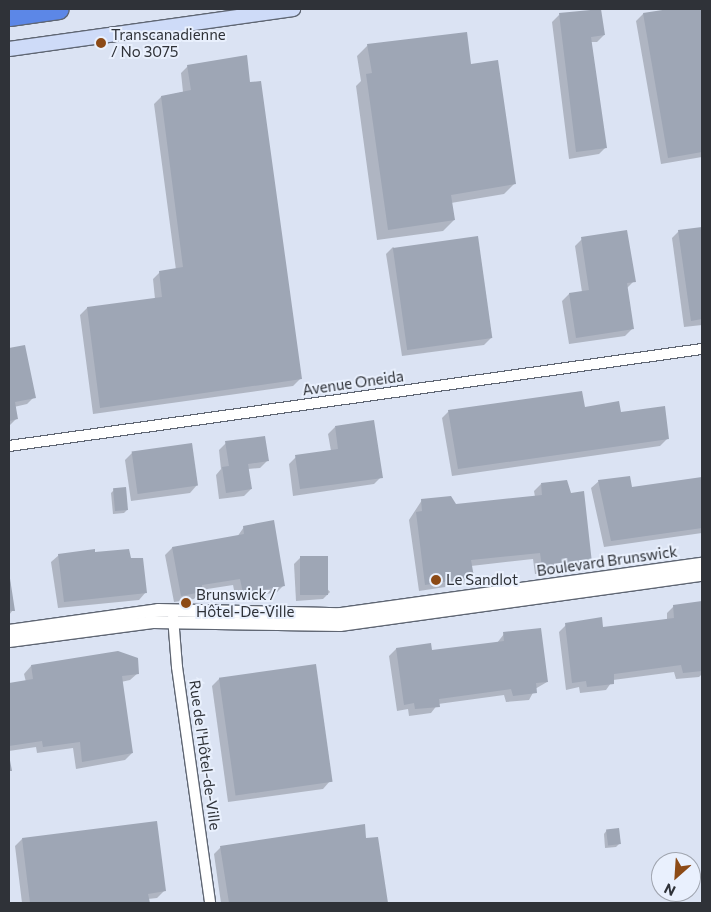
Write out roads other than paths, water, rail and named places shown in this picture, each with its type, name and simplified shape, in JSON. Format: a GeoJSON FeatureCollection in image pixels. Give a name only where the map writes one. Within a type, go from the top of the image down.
{"type":"FeatureCollection","features":[{"type":"Feature","properties":{"kind":"highway"},"geometry":{"type":"LineString","coordinates":[[9,16],[59,9]]}},
{"type":"Feature","properties":{"kind":"main road"},"geometry":{"type":"LineString","coordinates":[[9,49],[294,9]]}},
{"type":"Feature","properties":{"kind":"street","name":"Avenue Oneida"},"geometry":{"type":"LineString","coordinates":[[9,446],[702,349]]}},
{"type":"Feature","properties":{"kind":"street","name":"Boulevard Brunswick"},"geometry":{"type":"LineString","coordinates":[[9,641],[139,623],[174,616],[340,614],[702,564]]}},
{"type":"Feature","properties":{"kind":"street","name":"Boulevard Brunswick"},"geometry":{"type":"LineString","coordinates":[[9,631],[152,611],[174,616],[340,625],[702,575]]}},
{"type":"Feature","properties":{"kind":"street","name":"Rue de l'Hôtel-de-Ville"},"geometry":{"type":"LineString","coordinates":[[174,616],[210,903]]}},
{"type":"Feature","properties":{"kind":"place","name":"Transcanadienne / No 3075"},"geometry":{"type":"Point","coordinates":[101,43]}},
{"type":"Feature","properties":{"kind":"place","name":"Le Sandlot"},"geometry":{"type":"Point","coordinates":[436,580]}},
{"type":"Feature","properties":{"kind":"place","name":"Brunswick / Hôtel-De-Ville"},"geometry":{"type":"Point","coordinates":[186,603]}}]}
